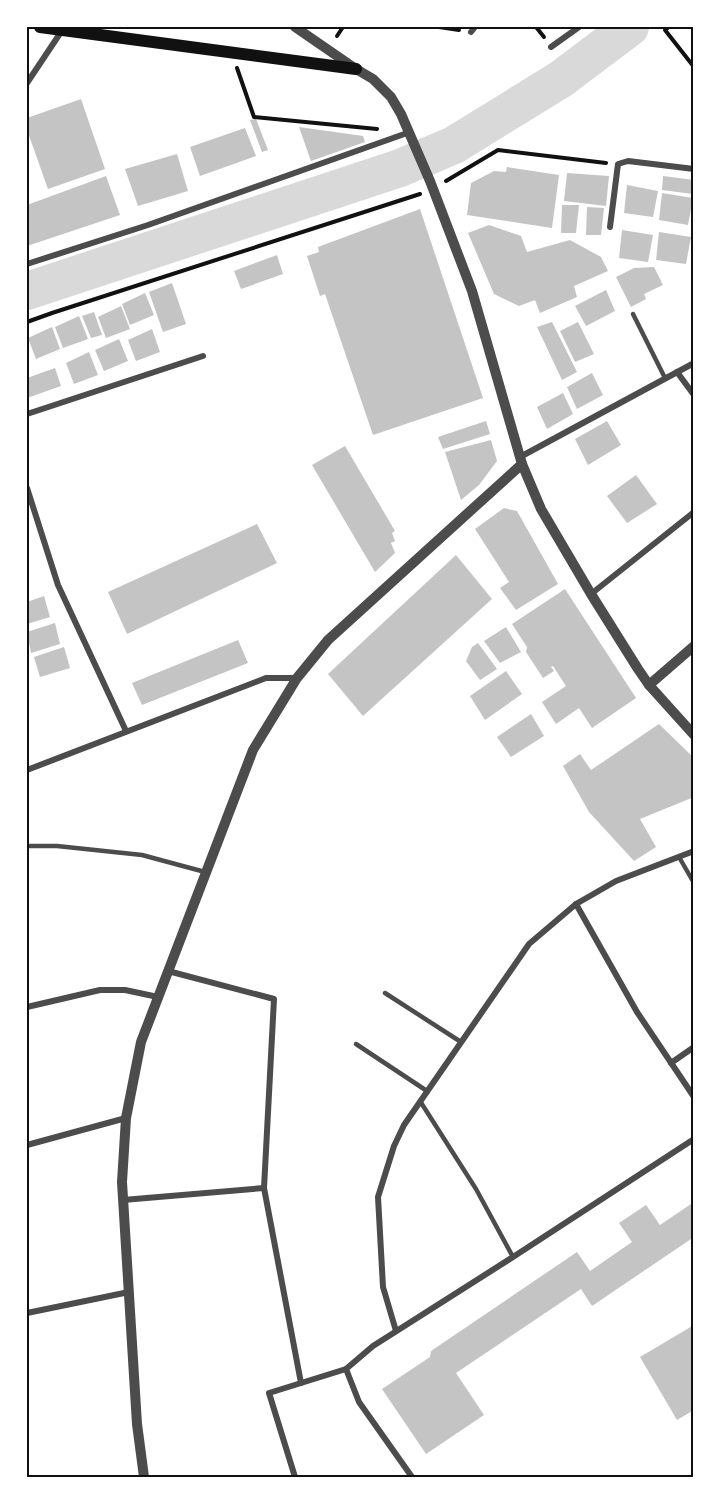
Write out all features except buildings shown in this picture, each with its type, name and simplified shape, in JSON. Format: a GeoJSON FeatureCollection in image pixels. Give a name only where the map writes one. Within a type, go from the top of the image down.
{"type":"FeatureCollection","features":[{"type":"Feature","properties":{"kind":"main road"},"geometry":{"type":"LineString","coordinates":[[40,27],[63,28],[356,69]]}},
{"type":"Feature","properties":{"kind":"street"},"geometry":{"type":"LineString","coordinates":[[295,27],[374,79],[391,97],[430,181],[472,291],[521,460],[541,508],[591,594],[649,685],[694,735]]}},
{"type":"Feature","properties":{"kind":"street"},"geometry":{"type":"LineString","coordinates":[[551,47],[579,27]]}},
{"type":"Feature","properties":{"kind":"street"},"geometry":{"type":"LineString","coordinates":[[27,83],[63,28]]}},
{"type":"Feature","properties":{"kind":"street"},"geometry":{"type":"LineString","coordinates":[[27,264],[411,136]]}},
{"type":"Feature","properties":{"kind":"street"},"geometry":{"type":"LineString","coordinates":[[610,227],[618,165],[628,161],[694,169]]}},
{"type":"Feature","properties":{"kind":"street"},"geometry":{"type":"LineString","coordinates":[[27,414],[203,356]]}},
{"type":"Feature","properties":{"kind":"street"},"geometry":{"type":"LineString","coordinates":[[144,1477],[137,1424],[122,1182],[126,1118],[141,1042],[253,750],[297,678],[328,640],[521,460],[694,363]]}},
{"type":"Feature","properties":{"kind":"street"},"geometry":{"type":"LineString","coordinates":[[676,372],[694,395]]}},
{"type":"Feature","properties":{"kind":"street"},"geometry":{"type":"LineString","coordinates":[[27,488],[58,585],[126,731]]}},
{"type":"Feature","properties":{"kind":"street"},"geometry":{"type":"LineString","coordinates":[[591,594],[694,512]]}},
{"type":"Feature","properties":{"kind":"street"},"geometry":{"type":"LineString","coordinates":[[649,685],[694,646]]}},
{"type":"Feature","properties":{"kind":"street"},"geometry":{"type":"LineString","coordinates":[[27,770],[266,678],[297,678]]}},
{"type":"Feature","properties":{"kind":"street"},"geometry":{"type":"LineString","coordinates":[[396,1331],[383,1287],[378,1197],[394,1146],[404,1125],[529,944],[576,904],[616,882],[694,851]]}},
{"type":"Feature","properties":{"kind":"street"},"geometry":{"type":"LineString","coordinates":[[576,904],[637,1012],[694,1097]]}},
{"type":"Feature","properties":{"kind":"street"},"geometry":{"type":"LineString","coordinates":[[168,971],[274,999],[264,1188],[301,1383]]}},
{"type":"Feature","properties":{"kind":"street"},"geometry":{"type":"LineString","coordinates":[[27,1007],[100,990],[125,990],[158,997]]}},
{"type":"Feature","properties":{"kind":"street"},"geometry":{"type":"LineString","coordinates":[[671,1063],[694,1047]]}},
{"type":"Feature","properties":{"kind":"street"},"geometry":{"type":"LineString","coordinates":[[27,1145],[126,1118]]}},
{"type":"Feature","properties":{"kind":"street"},"geometry":{"type":"LineString","coordinates":[[295,1477],[269,1393],[346,1369],[373,1346],[694,1139]]}},
{"type":"Feature","properties":{"kind":"street"},"geometry":{"type":"LineString","coordinates":[[123,1200],[264,1188]]}},
{"type":"Feature","properties":{"kind":"street"},"geometry":{"type":"LineString","coordinates":[[27,1313],[129,1292]]}},
{"type":"Feature","properties":{"kind":"street"},"geometry":{"type":"LineString","coordinates":[[346,1369],[359,1402],[412,1477]]}},
{"type":"Feature","properties":{"kind":"lane"},"geometry":{"type":"LineString","coordinates":[[633,314],[665,378]]}},
{"type":"Feature","properties":{"kind":"lane"},"geometry":{"type":"LineString","coordinates":[[27,846],[57,846],[142,855],[206,872]]}},
{"type":"Feature","properties":{"kind":"lane"},"geometry":{"type":"LineString","coordinates":[[679,856],[694,883]]}},
{"type":"Feature","properties":{"kind":"lane"},"geometry":{"type":"LineString","coordinates":[[385,993],[461,1042]]}},
{"type":"Feature","properties":{"kind":"lane"},"geometry":{"type":"LineString","coordinates":[[356,1044],[428,1091]]}},
{"type":"Feature","properties":{"kind":"lane"},"geometry":{"type":"LineString","coordinates":[[420,1101],[476,1189],[513,1257]]}},
{"type":"Feature","properties":{"kind":"path"},"geometry":{"type":"LineString","coordinates":[[337,36],[343,27]]}},
{"type":"Feature","properties":{"kind":"path"},"geometry":{"type":"LineString","coordinates":[[439,27],[473,30]]}},
{"type":"Feature","properties":{"kind":"path"},"geometry":{"type":"LineString","coordinates":[[669,27],[665,30],[694,67]]}},
{"type":"Feature","properties":{"kind":"path"},"geometry":{"type":"LineString","coordinates":[[236,67],[254,117],[383,130]]}},
{"type":"Feature","properties":{"kind":"path"},"geometry":{"type":"LineString","coordinates":[[443,182],[498,150],[618,165]]}},
{"type":"Feature","properties":{"kind":"path"},"geometry":{"type":"LineString","coordinates":[[27,322],[422,193]]}},
{"type":"Feature","properties":{"kind":"waterway"},"geometry":{"type":"LineString","coordinates":[[27,291],[400,168],[454,145],[561,79],[630,27]]}}]}
